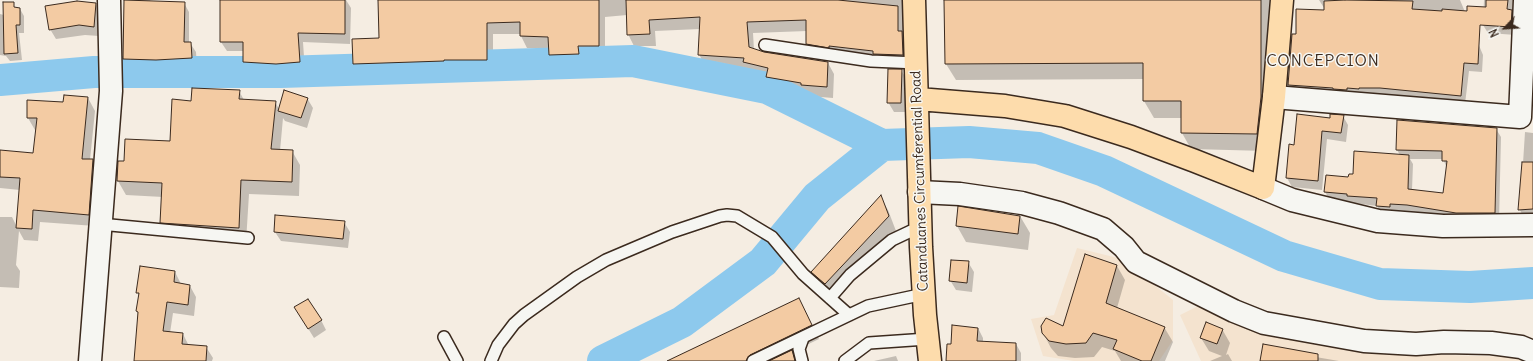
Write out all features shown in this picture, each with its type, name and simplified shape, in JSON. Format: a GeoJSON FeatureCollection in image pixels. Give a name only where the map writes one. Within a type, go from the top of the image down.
{"type":"FeatureCollection","features":[{"type":"Feature","properties":{"kind":"main road","name":"Catanduanes Circumferential Road"},"geometry":{"type":"LineString","coordinates":[[914,0],[921,230],[927,339],[930,361]]}},
{"type":"Feature","properties":{"kind":"main road"},"geometry":{"type":"LineString","coordinates":[[918,109],[1005,106],[1065,116],[1138,139],[1263,188],[1274,97],[1282,0]]}},
{"type":"Feature","properties":{"kind":"street"},"geometry":{"type":"LineString","coordinates":[[90,361],[111,91],[109,0]]}},
{"type":"Feature","properties":{"kind":"street"},"geometry":{"type":"LineString","coordinates":[[1274,97],[1520,117],[1525,0]]}},
{"type":"Feature","properties":{"kind":"street"},"geometry":{"type":"LineString","coordinates":[[920,187],[1022,203],[1103,229],[1124,247],[1136,262],[1234,311],[1264,322],[1364,341],[1416,344],[1450,342],[1491,343],[1521,347],[1533,352]]}},
{"type":"Feature","properties":{"kind":"street"},"geometry":{"type":"LineString","coordinates":[[1263,188],[1292,200],[1378,221],[1443,226],[1533,224]]}},
{"type":"Feature","properties":{"kind":"lane"},"geometry":{"type":"LineString","coordinates":[[765,45],[871,61],[916,63]]}},
{"type":"Feature","properties":{"kind":"lane"},"geometry":{"type":"LineString","coordinates":[[491,361],[498,345],[524,315],[577,277],[606,260],[672,232],[727,215],[737,216],[772,238],[803,274],[849,315]]}},
{"type":"Feature","properties":{"kind":"lane"},"geometry":{"type":"LineString","coordinates":[[100,224],[248,238]]}},
{"type":"Feature","properties":{"kind":"lane"},"geometry":{"type":"LineString","coordinates":[[830,298],[850,275],[892,240],[911,232],[921,230]]}},
{"type":"Feature","properties":{"kind":"lane"},"geometry":{"type":"LineString","coordinates":[[753,361],[868,306],[924,294]]}},
{"type":"Feature","properties":{"kind":"lane"},"geometry":{"type":"LineString","coordinates":[[444,337],[458,361]]}},
{"type":"Feature","properties":{"kind":"lane"},"geometry":{"type":"LineString","coordinates":[[802,361],[799,349],[803,338]]}},
{"type":"Feature","properties":{"kind":"lane"},"geometry":{"type":"LineString","coordinates":[[845,361],[869,344],[927,339]]}},
{"type":"Feature","properties":{"kind":"shaded area"},"geometry":{"type":"Polygon","coordinates":[[[1077,248],[1122,259],[1173,300],[1173,340],[1159,361],[1074,361],[1043,356],[1031,319],[1054,315],[1077,248]]]}},
{"type":"Feature","properties":{"kind":"shaded area"},"geometry":{"type":"Polygon","coordinates":[[[1206,302],[1251,327],[1371,353],[1516,357],[1531,361],[1201,361],[1180,315],[1206,302]]]}},
{"type":"Feature","properties":{"kind":"building"},"geometry":{"type":"Polygon","coordinates":[[[124,0],[185,2],[184,42],[191,42],[192,58],[156,60],[123,59],[124,0]]]}},
{"type":"Feature","properties":{"kind":"building"},"geometry":{"type":"Polygon","coordinates":[[[220,0],[345,0],[345,34],[298,33],[300,62],[276,64],[243,62],[243,42],[220,42],[220,0]]]}},
{"type":"Feature","properties":{"kind":"building"},"geometry":{"type":"Polygon","coordinates":[[[378,0],[599,0],[599,46],[578,46],[579,54],[549,55],[548,37],[520,36],[520,22],[487,23],[487,60],[444,60],[353,64],[352,39],[379,38],[378,0]]]}},
{"type":"Feature","properties":{"kind":"building"},"geometry":{"type":"Polygon","coordinates":[[[626,0],[838,0],[898,6],[898,31],[902,31],[903,55],[873,54],[873,51],[829,46],[829,48],[806,44],[806,20],[747,22],[749,47],[764,52],[828,62],[827,87],[801,85],[801,83],[766,77],[768,68],[743,62],[744,58],[698,55],[700,17],[649,20],[650,34],[627,35],[626,0]]]}},
{"type":"Feature","properties":{"kind":"building"},"geometry":{"type":"Polygon","coordinates":[[[944,0],[1261,0],[1261,97],[1257,134],[1181,133],[1181,101],[1143,101],[1143,63],[945,64],[944,0]]]}},
{"type":"Feature","properties":{"kind":"building"},"geometry":{"type":"Polygon","coordinates":[[[1486,0],[1508,0],[1507,9],[1512,10],[1511,27],[1480,25],[1478,64],[1464,63],[1461,96],[1380,88],[1347,88],[1347,90],[1288,85],[1292,34],[1296,34],[1296,9],[1324,10],[1324,1],[1413,1],[1412,9],[1467,11],[1467,6],[1486,7],[1486,0]]]}},
{"type":"Feature","properties":{"kind":"building"},"geometry":{"type":"Polygon","coordinates":[[[77,1],[96,3],[94,27],[79,25],[49,30],[45,6],[77,1]]]}},
{"type":"Feature","properties":{"kind":"building"},"geometry":{"type":"Polygon","coordinates":[[[3,2],[14,2],[14,7],[20,8],[20,25],[16,25],[18,53],[4,54],[3,2]]]}},
{"type":"Feature","properties":{"kind":"building"},"geometry":{"type":"Polygon","coordinates":[[[888,69],[902,69],[901,103],[887,103],[888,69]]]}},
{"type":"Feature","properties":{"kind":"building"},"geometry":{"type":"Polygon","coordinates":[[[192,88],[240,90],[239,99],[276,101],[271,149],[293,150],[292,182],[241,180],[239,228],[160,223],[162,183],[117,181],[118,161],[124,161],[125,139],[170,141],[172,99],[191,101],[192,88]]]}},
{"type":"Feature","properties":{"kind":"building"},"geometry":{"type":"Polygon","coordinates":[[[284,90],[308,98],[301,118],[278,111],[284,90]]]}},
{"type":"Feature","properties":{"kind":"building"},"geometry":{"type":"Polygon","coordinates":[[[64,95],[88,97],[82,159],[93,159],[89,215],[33,210],[32,229],[16,228],[20,178],[0,177],[0,150],[33,153],[37,118],[27,118],[27,100],[63,102],[64,95]]]}},
{"type":"Feature","properties":{"kind":"building"},"geometry":{"type":"Polygon","coordinates":[[[1297,114],[1330,118],[1330,114],[1344,115],[1341,133],[1322,131],[1318,181],[1286,178],[1289,144],[1294,145],[1297,114]]]}},
{"type":"Feature","properties":{"kind":"building"},"geometry":{"type":"Polygon","coordinates":[[[1397,120],[1497,128],[1495,213],[1456,213],[1407,205],[1390,204],[1390,207],[1376,206],[1377,198],[1347,196],[1347,194],[1324,192],[1326,175],[1348,177],[1349,174],[1353,174],[1354,151],[1409,155],[1408,189],[1443,193],[1447,161],[1442,161],[1442,151],[1396,150],[1397,120]]]}},
{"type":"Feature","properties":{"kind":"building"},"geometry":{"type":"Polygon","coordinates":[[[1522,162],[1533,162],[1533,209],[1518,210],[1522,162]]]}},
{"type":"Feature","properties":{"kind":"building"},"geometry":{"type":"Polygon","coordinates":[[[881,195],[889,216],[825,284],[811,272],[881,195]]]}},
{"type":"Feature","properties":{"kind":"building"},"geometry":{"type":"Polygon","coordinates":[[[958,206],[1020,216],[1018,234],[956,226],[958,206]]]}},
{"type":"Feature","properties":{"kind":"building"},"geometry":{"type":"Polygon","coordinates":[[[275,215],[345,221],[343,239],[274,232],[275,215]]]}},
{"type":"Feature","properties":{"kind":"building"},"geometry":{"type":"Polygon","coordinates":[[[1085,254],[1117,265],[1106,303],[1165,327],[1151,361],[1142,361],[1113,349],[1117,340],[1093,333],[1086,343],[1066,344],[1049,341],[1042,333],[1041,326],[1046,318],[1063,326],[1085,254]]]}},
{"type":"Feature","properties":{"kind":"building"},"geometry":{"type":"Polygon","coordinates":[[[951,260],[969,261],[967,283],[949,281],[951,260]]]}},
{"type":"Feature","properties":{"kind":"building"},"geometry":{"type":"Polygon","coordinates":[[[140,266],[175,271],[174,282],[190,285],[188,305],[167,302],[163,331],[183,333],[182,344],[207,346],[206,361],[134,361],[138,312],[136,311],[139,293],[136,293],[140,266]]]}},
{"type":"Feature","properties":{"kind":"building"},"geometry":{"type":"Polygon","coordinates":[[[799,298],[812,325],[750,355],[746,361],[667,361],[799,298]]]}},
{"type":"Feature","properties":{"kind":"building"},"geometry":{"type":"Polygon","coordinates":[[[308,299],[322,320],[308,329],[294,307],[308,299]]]}},
{"type":"Feature","properties":{"kind":"building"},"geometry":{"type":"Polygon","coordinates":[[[1206,322],[1223,329],[1217,344],[1200,338],[1206,322]]]}},
{"type":"Feature","properties":{"kind":"building"},"geometry":{"type":"Polygon","coordinates":[[[952,325],[978,328],[977,341],[1016,343],[1016,361],[946,361],[947,344],[951,344],[952,325]]]}},
{"type":"Feature","properties":{"kind":"building"},"geometry":{"type":"Polygon","coordinates":[[[1263,344],[1318,354],[1318,361],[1260,361],[1263,344]]]}},
{"type":"Feature","properties":{"kind":"building"},"geometry":{"type":"Polygon","coordinates":[[[792,350],[795,361],[769,361],[792,350]]]}},
{"type":"Feature","properties":{"kind":"waterway"},"geometry":{"type":"LineString","coordinates":[[0,80],[94,72],[281,72],[633,61],[767,88],[882,145]]}},
{"type":"Feature","properties":{"kind":"waterway"},"geometry":{"type":"LineString","coordinates":[[603,361],[682,322],[763,262],[817,197],[882,145],[969,142],[1038,148],[1104,171],[1284,256],[1380,284],[1470,287],[1533,283]]}},
{"type":"Feature","properties":{"kind":"district","name":"CONCEPCION"},"geometry":{"type":"Point","coordinates":[1323,61]}}]}
